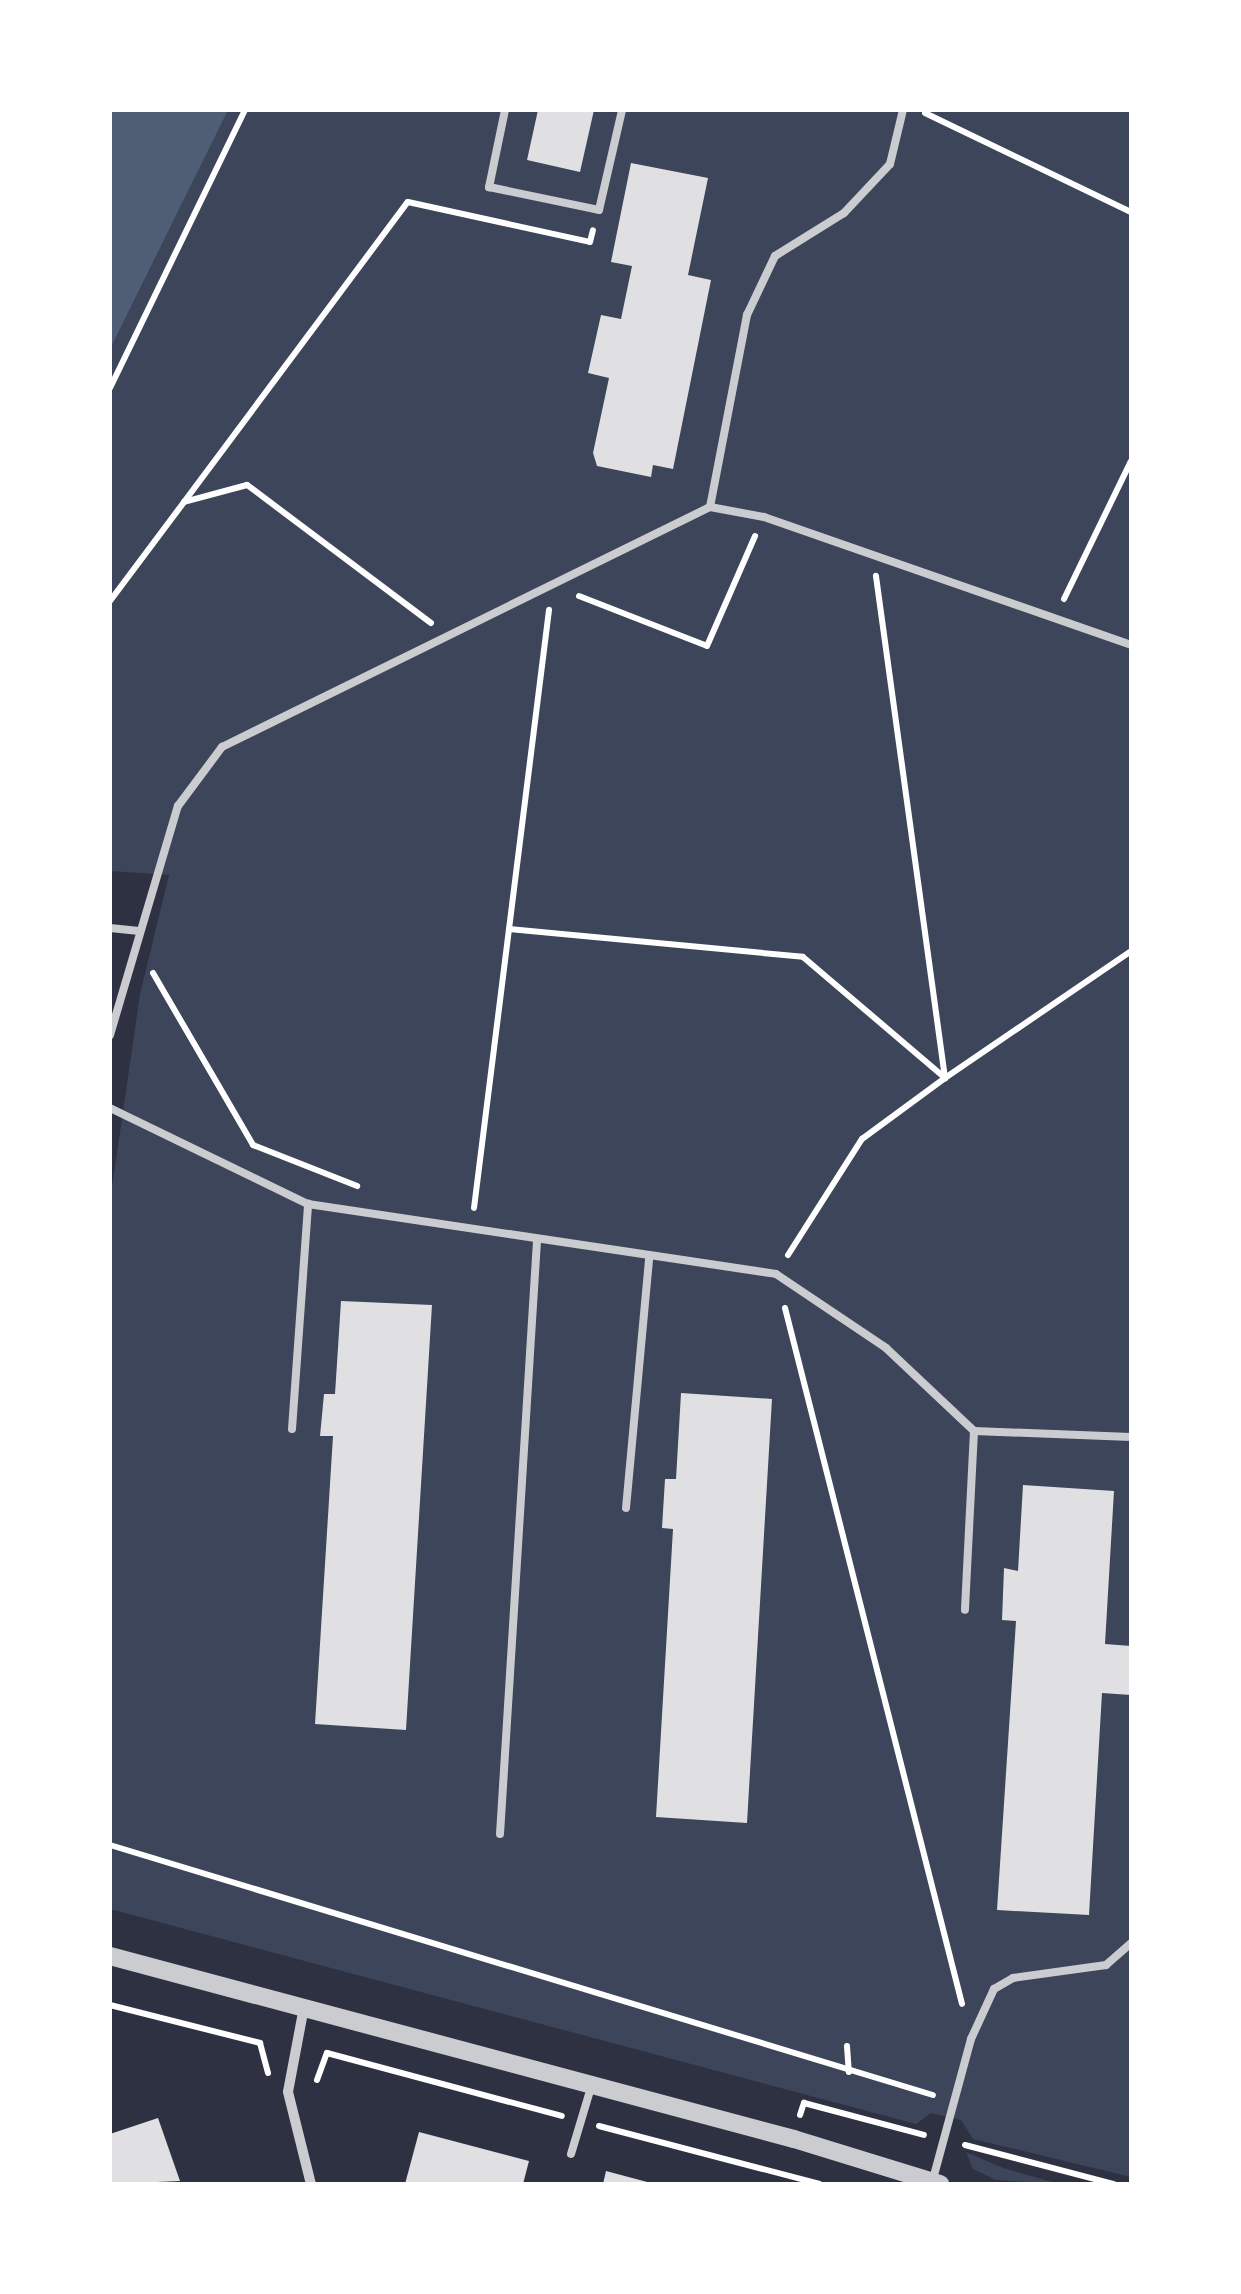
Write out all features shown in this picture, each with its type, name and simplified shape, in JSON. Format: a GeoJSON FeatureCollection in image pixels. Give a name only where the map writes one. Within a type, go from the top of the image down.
{"type":"FeatureCollection","features":[{"type":"Feature","properties":{"kind":"street"},"geometry":{"type":"LineString","coordinates":[[110,1956],[592,2084],[936,2183]]}},
{"type":"Feature","properties":{"kind":"street"},"geometry":{"type":"LineString","coordinates":[[304,2007],[289,2076],[290,2108],[311,2184]]}},
{"type":"Feature","properties":{"kind":"lane"},"geometry":{"type":"LineString","coordinates":[[505,110],[490,187],[599,210],[622,110]]}},
{"type":"Feature","properties":{"kind":"lane"},"geometry":{"type":"LineString","coordinates":[[710,507],[747,315],[775,256],[844,213],[890,164],[903,110]]}},
{"type":"Feature","properties":{"kind":"lane"},"geometry":{"type":"LineString","coordinates":[[110,1036],[137,931],[178,806],[222,747],[710,507],[764,517],[1131,645]]}},
{"type":"Feature","properties":{"kind":"lane"},"geometry":{"type":"LineString","coordinates":[[110,928],[137,931]]}},
{"type":"Feature","properties":{"kind":"lane"},"geometry":{"type":"LineString","coordinates":[[110,1108],[308,1204],[648,1258],[776,1274],[886,1348],[974,1431],[1131,1437]]}},
{"type":"Feature","properties":{"kind":"lane"},"geometry":{"type":"LineString","coordinates":[[292,1428],[308,1204]]}},
{"type":"Feature","properties":{"kind":"lane"},"geometry":{"type":"LineString","coordinates":[[500,1834],[537,1241]]}},
{"type":"Feature","properties":{"kind":"lane"},"geometry":{"type":"LineString","coordinates":[[626,1508],[648,1258]]}},
{"type":"Feature","properties":{"kind":"lane"},"geometry":{"type":"LineString","coordinates":[[964,1610],[974,1431]]}},
{"type":"Feature","properties":{"kind":"lane"},"geometry":{"type":"LineString","coordinates":[[936,2183],[953,2100],[971,2040],[994,1989],[1013,1978],[1106,1965],[1131,1943]]}},
{"type":"Feature","properties":{"kind":"lane"},"geometry":{"type":"LineString","coordinates":[[572,2154],[592,2084]]}},
{"type":"Feature","properties":{"kind":"path"},"geometry":{"type":"LineString","coordinates":[[110,388],[245,110]]}},
{"type":"Feature","properties":{"kind":"path"},"geometry":{"type":"LineString","coordinates":[[920,110],[1131,212]]}},
{"type":"Feature","properties":{"kind":"path"},"geometry":{"type":"LineString","coordinates":[[110,601],[408,202],[590,242],[599,210]]}},
{"type":"Feature","properties":{"kind":"path"},"geometry":{"type":"LineString","coordinates":[[1054,620],[1131,461]]}},
{"type":"Feature","properties":{"kind":"path"},"geometry":{"type":"LineString","coordinates":[[184,502],[247,485],[449,636]]}},
{"type":"Feature","properties":{"kind":"path"},"geometry":{"type":"LineString","coordinates":[[474,1214],[552,586],[706,646],[764,517]]}},
{"type":"Feature","properties":{"kind":"path"},"geometry":{"type":"LineString","coordinates":[[745,527],[764,533]]}},
{"type":"Feature","properties":{"kind":"path"},"geometry":{"type":"LineString","coordinates":[[873,555],[945,1078]]}},
{"type":"Feature","properties":{"kind":"path"},"geometry":{"type":"LineString","coordinates":[[870,573],[888,580]]}},
{"type":"Feature","properties":{"kind":"path"},"geometry":{"type":"LineString","coordinates":[[533,607],[584,582]]}},
{"type":"Feature","properties":{"kind":"path"},"geometry":{"type":"LineString","coordinates":[[510,929],[803,958],[945,1078]]}},
{"type":"Feature","properties":{"kind":"path"},"geometry":{"type":"LineString","coordinates":[[971,2040],[776,1274],[862,1138],[1131,950]]}},
{"type":"Feature","properties":{"kind":"path"},"geometry":{"type":"LineString","coordinates":[[156,960],[152,978],[253,1145],[375,1193]]}},
{"type":"Feature","properties":{"kind":"path"},"geometry":{"type":"LineString","coordinates":[[457,1211],[493,1217]]}},
{"type":"Feature","properties":{"kind":"path"},"geometry":{"type":"LineString","coordinates":[[110,1845],[849,2072],[953,2100]]}},
{"type":"Feature","properties":{"kind":"path"},"geometry":{"type":"LineString","coordinates":[[110,2005],[260,2043],[263,2072],[316,2084],[327,2053],[820,2184]]}},
{"type":"Feature","properties":{"kind":"path"},"geometry":{"type":"LineString","coordinates":[[846,2046],[849,2072]]}},
{"type":"Feature","properties":{"kind":"shaded area"},"geometry":{"type":"Polygon","coordinates":[[[110,110],[1131,110],[1131,2177],[973,2139],[961,2120],[931,2113],[916,2124],[110,1909],[110,1201],[140,994],[169,875],[110,871],[110,110]]]}},
{"type":"Feature","properties":{"kind":"shaded area"},"geometry":{"type":"Polygon","coordinates":[[[110,110],[228,110],[110,349],[110,110]]]}},
{"type":"Feature","properties":{"kind":"shaded area"},"geometry":{"type":"Polygon","coordinates":[[[966,2152],[1003,2168],[1060,2184],[996,2180],[973,2169],[966,2152]]]}},
{"type":"Feature","properties":{"kind":"building"},"geometry":{"type":"Polygon","coordinates":[[[538,110],[594,110],[580,172],[527,160],[538,110]]]}},
{"type":"Feature","properties":{"kind":"building"},"geometry":{"type":"Polygon","coordinates":[[[631,163],[708,178],[688,275],[711,280],[673,469],[653,465],[651,477],[597,466],[593,453],[609,378],[588,373],[601,315],[621,319],[632,266],[611,262],[631,163]]]}},
{"type":"Feature","properties":{"kind":"building"},"geometry":{"type":"Polygon","coordinates":[[[341,1301],[432,1305],[406,1730],[315,1724],[333,1436],[320,1436],[324,1394],[335,1394],[341,1301]]]}},
{"type":"Feature","properties":{"kind":"building"},"geometry":{"type":"Polygon","coordinates":[[[681,1393],[772,1399],[747,1823],[656,1817],[673,1529],[662,1528],[665,1479],[676,1479],[681,1393]]]}},
{"type":"Feature","properties":{"kind":"building"},"geometry":{"type":"Polygon","coordinates":[[[1023,1485],[1114,1491],[1105,1644],[1131,1646],[1131,1695],[1102,1693],[1089,1915],[997,1910],[1016,1621],[1002,1620],[1004,1568],[1018,1571],[1023,1485]]]}},
{"type":"Feature","properties":{"kind":"building"},"geometry":{"type":"Polygon","coordinates":[[[158,2118],[180,2181],[110,2184],[110,2134],[158,2118]]]}},
{"type":"Feature","properties":{"kind":"building"},"geometry":{"type":"Polygon","coordinates":[[[419,2132],[529,2161],[523,2184],[405,2184],[419,2132]]]}},
{"type":"Feature","properties":{"kind":"building"},"geometry":{"type":"Polygon","coordinates":[[[606,2171],[651,2183],[603,2184],[606,2171]]]}}]}
